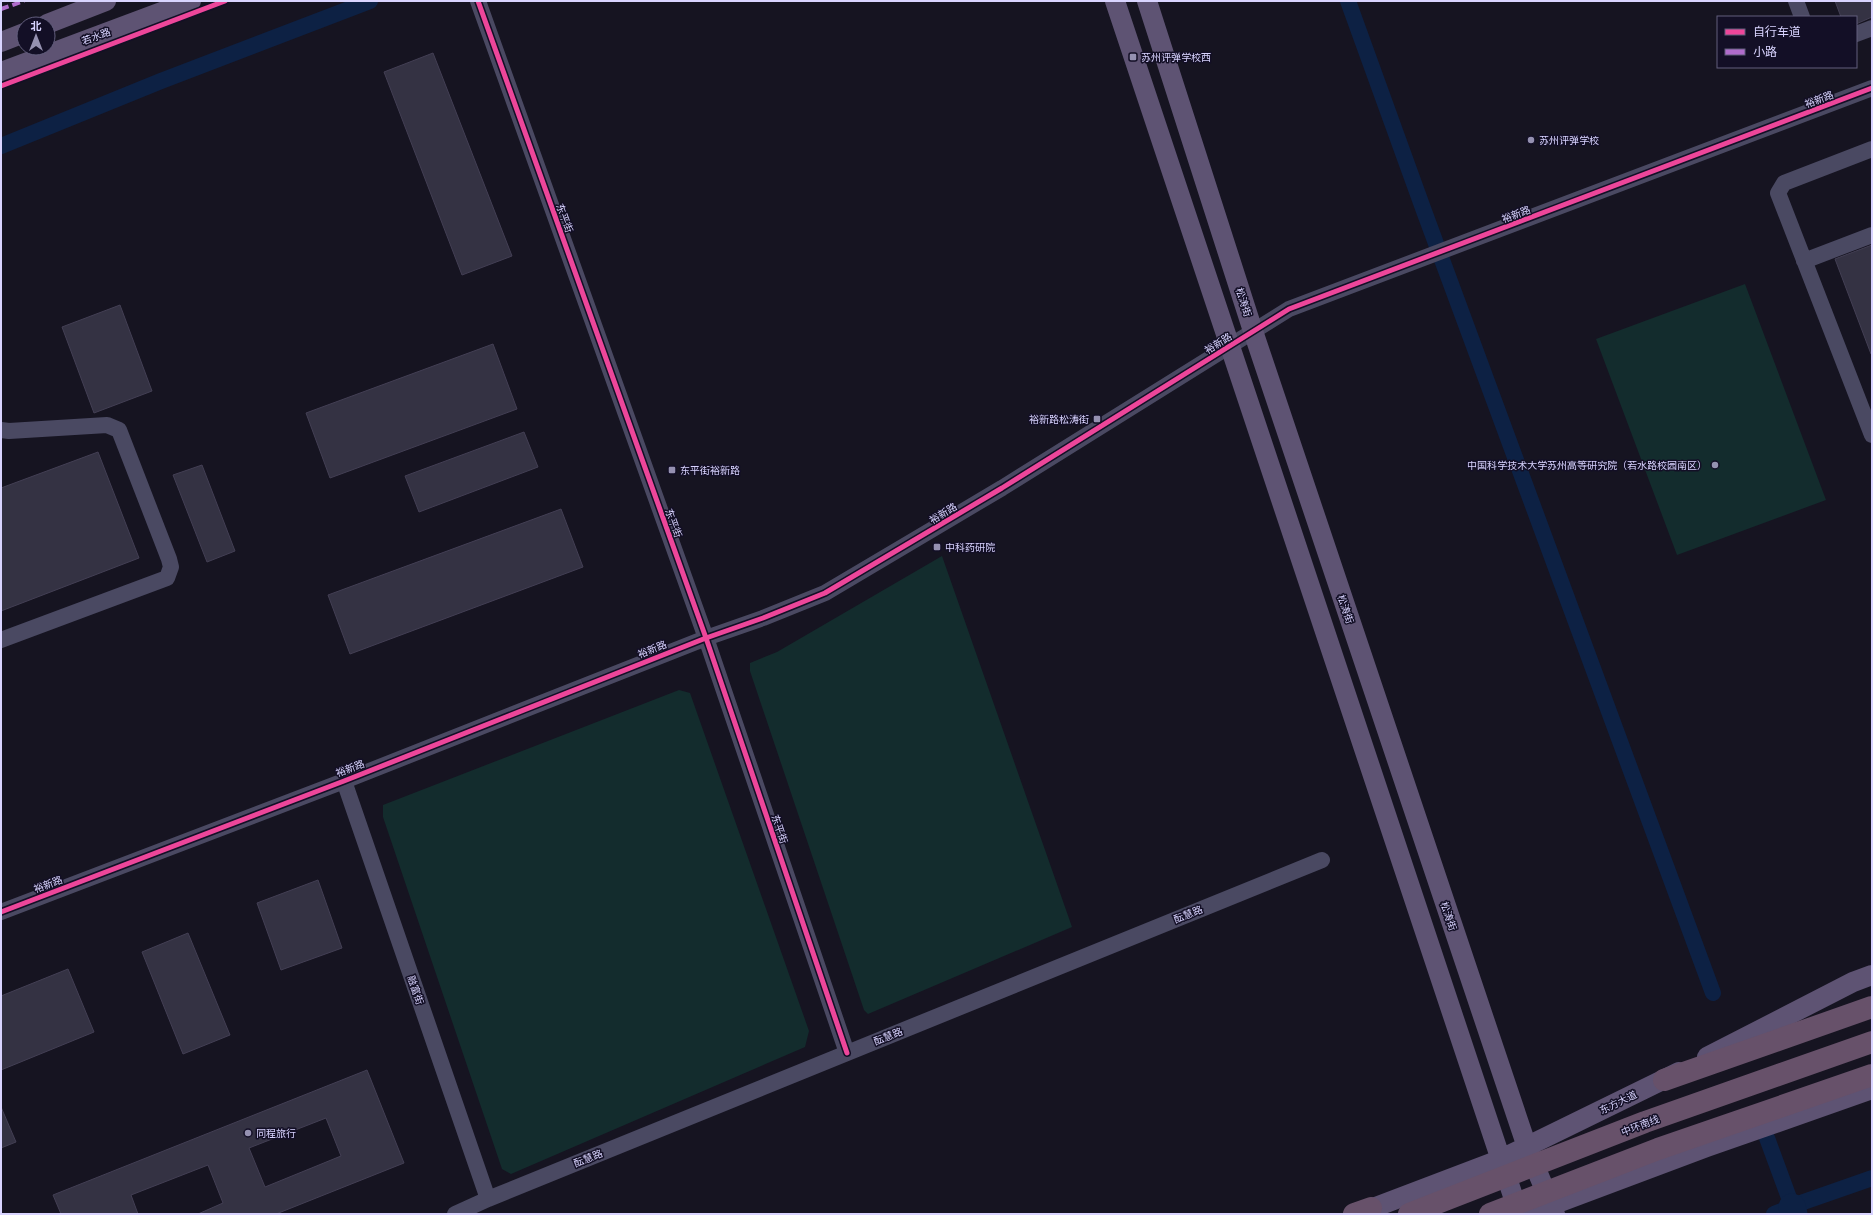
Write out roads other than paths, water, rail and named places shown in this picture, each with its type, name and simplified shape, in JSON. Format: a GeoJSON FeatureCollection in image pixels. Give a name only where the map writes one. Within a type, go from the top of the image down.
{"type":"FeatureCollection","features":[{"type":"Feature","properties":{"kind":"highway"},"geometry":{"type":"LineString","coordinates":[[1664,1080],[1872,1007]]}},
{"type":"Feature","properties":{"kind":"highway","name":"中环南线"},"geometry":{"type":"LineString","coordinates":[[1410,1214],[1645,1122],[1872,1042]]}},
{"type":"Feature","properties":{"kind":"highway"},"geometry":{"type":"LineString","coordinates":[[1490,1214],[1658,1149],[1872,1077]]}},
{"type":"Feature","properties":{"kind":"main road"},"geometry":{"type":"LineString","coordinates":[[56,20],[106,1]]}},
{"type":"Feature","properties":{"kind":"main road","name":"若水路"},"geometry":{"type":"LineString","coordinates":[[1,72],[191,1]]}},
{"type":"Feature","properties":{"kind":"main road"},"geometry":{"type":"LineString","coordinates":[[1114,1],[1230,346],[1499,1160],[1519,1214]]}},
{"type":"Feature","properties":{"kind":"main road","name":"松涛街"},"geometry":{"type":"LineString","coordinates":[[1148,1],[1253,331],[1527,1147],[1553,1209]]}},
{"type":"Feature","properties":{"kind":"main road"},"geometry":{"type":"LineString","coordinates":[[1,42],[16,36]]}},
{"type":"Feature","properties":{"kind":"main road","name":"东方大道"},"geometry":{"type":"LineString","coordinates":[[1360,1212],[1499,1160],[1664,1080],[1852,982],[1872,975]]}},
{"type":"Feature","properties":{"kind":"main road"},"geometry":{"type":"LineString","coordinates":[[1528,1214],[1553,1209],[1872,1089]]}},
{"type":"Feature","properties":{"kind":"street","name":"东平街"},"geometry":{"type":"LineString","coordinates":[[478,1],[706,638],[847,1053]]}},
{"type":"Feature","properties":{"kind":"street"},"geometry":{"type":"LineString","coordinates":[[1796,1],[1802,16]]}},
{"type":"Feature","properties":{"kind":"street"},"geometry":{"type":"LineString","coordinates":[[1857,34],[1872,28]]}},
{"type":"Feature","properties":{"kind":"street","name":"裕新路"},"geometry":{"type":"LineString","coordinates":[[1,912],[344,781],[706,638],[764,618],[825,593],[1002,488],[1289,309],[1872,88]]}},
{"type":"Feature","properties":{"kind":"street"},"geometry":{"type":"LineString","coordinates":[[1872,149],[1784,183],[1778,193],[1872,435]]}},
{"type":"Feature","properties":{"kind":"street"},"geometry":{"type":"LineString","coordinates":[[1804,261],[1872,234]]}},
{"type":"Feature","properties":{"kind":"street"},"geometry":{"type":"LineString","coordinates":[[1,430],[39,430],[107,425],[119,430],[171,567],[167,578],[1,640]]}},
{"type":"Feature","properties":{"kind":"street","name":"融富街"},"geometry":{"type":"LineString","coordinates":[[344,781],[488,1199]]}},
{"type":"Feature","properties":{"kind":"street","name":"酝慧路"},"geometry":{"type":"LineString","coordinates":[[455,1214],[488,1199],[1322,860]]}},
{"type":"Feature","properties":{"kind":"waterway"},"geometry":{"type":"LineString","coordinates":[[1,146],[161,81],[370,1]]}},
{"type":"Feature","properties":{"kind":"waterway"},"geometry":{"type":"LineString","coordinates":[[1348,1],[1713,993]]}},
{"type":"Feature","properties":{"kind":"waterway"},"geometry":{"type":"LineString","coordinates":[[1767,1138],[1792,1206],[1872,1178]]}},
{"type":"Feature","properties":{"kind":"waterway"},"geometry":{"type":"LineString","coordinates":[[1774,1214],[1792,1207]]}},
{"type":"Feature","properties":{"kind":"waterway"},"geometry":{"type":"LineString","coordinates":[[1792,1207],[1794,1214]]}},
{"type":"Feature","properties":{"kind":"place","name":"苏州评弹学校西"},"geometry":{"type":"Point","coordinates":[1133,57]}},
{"type":"Feature","properties":{"kind":"place","name":"苏州评弹学校"},"geometry":{"type":"Point","coordinates":[1531,140]}},
{"type":"Feature","properties":{"kind":"place","name":"裕新路松涛街"},"geometry":{"type":"Point","coordinates":[1097,419]}},
{"type":"Feature","properties":{"kind":"place","name":"中国科学技术大学苏州高等研究院（若水路校园南区）"},"geometry":{"type":"Point","coordinates":[1715,465]}},
{"type":"Feature","properties":{"kind":"place","name":"东平街裕新路"},"geometry":{"type":"Point","coordinates":[672,470]}},
{"type":"Feature","properties":{"kind":"place","name":"中科药研院"},"geometry":{"type":"Point","coordinates":[937,547]}},
{"type":"Feature","properties":{"kind":"place","name":"同程旅行"},"geometry":{"type":"Point","coordinates":[248,1133]}}]}
